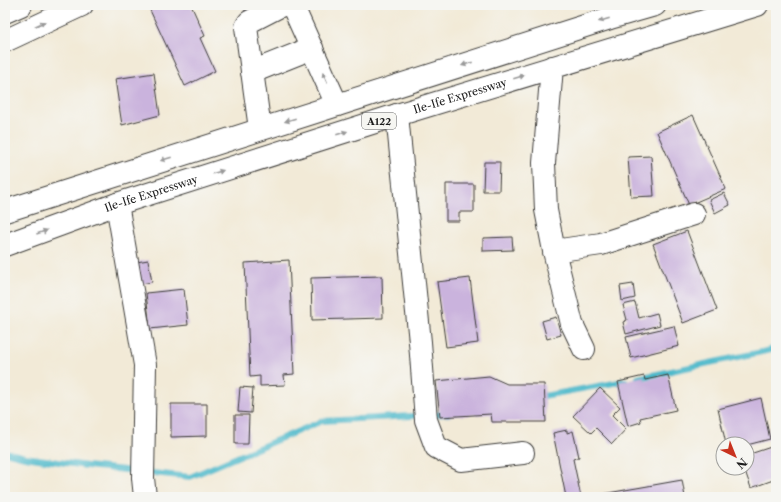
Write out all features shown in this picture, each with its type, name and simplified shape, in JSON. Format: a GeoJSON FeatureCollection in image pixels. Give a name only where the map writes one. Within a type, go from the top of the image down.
{"type":"FeatureCollection","features":[{"type":"Feature","properties":{"kind":"main road"},"geometry":{"type":"LineString","coordinates":[[5,12],[20,5]]}},
{"type":"Feature","properties":{"kind":"main road"},"geometry":{"type":"LineString","coordinates":[[5,41],[82,5]]}},
{"type":"Feature","properties":{"kind":"main road"},"geometry":{"type":"LineString","coordinates":[[260,129],[246,30],[247,24],[282,5]]}},
{"type":"Feature","properties":{"kind":"main road"},"geometry":{"type":"LineString","coordinates":[[288,5],[294,9],[337,105]]}},
{"type":"Feature","properties":{"kind":"main road","name":"A122"},"geometry":{"type":"LineString","coordinates":[[5,211],[655,5]]}},
{"type":"Feature","properties":{"kind":"main road","name":"Ile-Ife Expressway"},"geometry":{"type":"LineString","coordinates":[[5,245],[118,204],[397,115],[757,5]]}},
{"type":"Feature","properties":{"kind":"main road"},"geometry":{"type":"LineString","coordinates":[[252,72],[312,48]]}},
{"type":"Feature","properties":{"kind":"main road"},"geometry":{"type":"LineString","coordinates":[[552,67],[544,163],[546,210],[554,251],[572,324],[584,349]]}},
{"type":"Feature","properties":{"kind":"main road"},"geometry":{"type":"LineString","coordinates":[[397,115],[420,342],[426,420],[436,447],[461,460],[523,453]]}},
{"type":"Feature","properties":{"kind":"main road"},"geometry":{"type":"LineString","coordinates":[[118,204],[145,365],[143,478],[145,497]]}},
{"type":"Feature","properties":{"kind":"main road"},"geometry":{"type":"LineString","coordinates":[[554,251],[601,244],[694,214]]}},
{"type":"Feature","properties":{"kind":"building"},"geometry":{"type":"Polygon","coordinates":[[[156,5],[191,5],[205,36],[200,38],[215,71],[185,86],[149,8],[156,5]]]}},
{"type":"Feature","properties":{"kind":"building"},"geometry":{"type":"Polygon","coordinates":[[[243,5],[261,5],[246,13],[243,5]]]}},
{"type":"Feature","properties":{"kind":"building"},"geometry":{"type":"Polygon","coordinates":[[[154,73],[160,115],[122,125],[115,79],[154,73]]]}},
{"type":"Feature","properties":{"kind":"building"},"geometry":{"type":"Polygon","coordinates":[[[693,115],[726,189],[689,205],[657,132],[693,115]]]}},
{"type":"Feature","properties":{"kind":"building"},"geometry":{"type":"Polygon","coordinates":[[[651,156],[654,196],[631,197],[628,157],[651,156]]]}},
{"type":"Feature","properties":{"kind":"building"},"geometry":{"type":"Polygon","coordinates":[[[484,162],[500,162],[499,191],[483,191],[484,162]]]}},
{"type":"Feature","properties":{"kind":"building"},"geometry":{"type":"Polygon","coordinates":[[[446,184],[474,184],[474,212],[459,212],[459,221],[446,221],[446,184]]]}},
{"type":"Feature","properties":{"kind":"building"},"geometry":{"type":"Polygon","coordinates":[[[724,193],[730,205],[715,213],[709,200],[724,193]]]}},
{"type":"Feature","properties":{"kind":"building"},"geometry":{"type":"Polygon","coordinates":[[[687,231],[717,310],[683,323],[653,244],[687,231]]]}},
{"type":"Feature","properties":{"kind":"building"},"geometry":{"type":"Polygon","coordinates":[[[512,237],[513,250],[483,251],[483,238],[512,237]]]}},
{"type":"Feature","properties":{"kind":"building"},"geometry":{"type":"Polygon","coordinates":[[[148,260],[152,282],[135,285],[131,263],[148,260]]]}},
{"type":"Feature","properties":{"kind":"building"},"geometry":{"type":"Polygon","coordinates":[[[289,260],[294,374],[284,375],[285,385],[260,386],[260,376],[250,377],[245,263],[289,260]]]}},
{"type":"Feature","properties":{"kind":"building"},"geometry":{"type":"Polygon","coordinates":[[[382,276],[383,318],[312,320],[311,278],[382,276]]]}},
{"type":"Feature","properties":{"kind":"building"},"geometry":{"type":"Polygon","coordinates":[[[470,278],[478,343],[446,347],[437,282],[470,278]]]}},
{"type":"Feature","properties":{"kind":"building"},"geometry":{"type":"Polygon","coordinates":[[[633,284],[635,298],[622,301],[620,286],[633,284]]]}},
{"type":"Feature","properties":{"kind":"building"},"geometry":{"type":"Polygon","coordinates":[[[184,289],[188,325],[150,329],[146,293],[184,289]]]}},
{"type":"Feature","properties":{"kind":"building"},"geometry":{"type":"Polygon","coordinates":[[[635,302],[639,318],[657,313],[660,325],[626,334],[623,322],[627,320],[623,305],[635,302]]]}},
{"type":"Feature","properties":{"kind":"building"},"geometry":{"type":"Polygon","coordinates":[[[556,317],[561,335],[547,339],[542,321],[556,317]]]}},
{"type":"Feature","properties":{"kind":"building"},"geometry":{"type":"Polygon","coordinates":[[[674,326],[679,346],[631,358],[626,337],[674,326]]]}},
{"type":"Feature","properties":{"kind":"building"},"geometry":{"type":"Polygon","coordinates":[[[668,375],[676,410],[640,418],[641,422],[628,426],[618,382],[644,376],[645,380],[668,375]]]}},
{"type":"Feature","properties":{"kind":"building"},"geometry":{"type":"Polygon","coordinates":[[[489,376],[507,384],[544,384],[546,422],[492,422],[491,414],[440,417],[436,381],[489,376]]]}},
{"type":"Feature","properties":{"kind":"building"},"geometry":{"type":"Polygon","coordinates":[[[240,387],[253,388],[251,413],[238,412],[240,387]]]}},
{"type":"Feature","properties":{"kind":"building"},"geometry":{"type":"Polygon","coordinates":[[[600,388],[620,407],[612,415],[626,429],[612,444],[596,428],[591,433],[573,416],[600,388]]]}},
{"type":"Feature","properties":{"kind":"building"},"geometry":{"type":"Polygon","coordinates":[[[761,398],[770,439],[755,443],[755,436],[724,436],[718,409],[761,398]]]}},
{"type":"Feature","properties":{"kind":"building"},"geometry":{"type":"Polygon","coordinates":[[[171,404],[207,404],[207,436],[171,437],[171,404]]]}},
{"type":"Feature","properties":{"kind":"building"},"geometry":{"type":"Polygon","coordinates":[[[235,415],[249,415],[248,444],[235,444],[235,415]]]}},
{"type":"Feature","properties":{"kind":"building"},"geometry":{"type":"Polygon","coordinates":[[[567,430],[567,433],[573,431],[579,457],[573,459],[581,497],[566,497],[553,433],[567,430]]]}},
{"type":"Feature","properties":{"kind":"building"},"geometry":{"type":"Polygon","coordinates":[[[774,446],[776,450],[776,479],[751,488],[747,476],[755,476],[755,452],[774,446]]]}},
{"type":"Feature","properties":{"kind":"building"},"geometry":{"type":"Polygon","coordinates":[[[682,480],[685,497],[591,497],[591,496],[682,480]]]}},
{"type":"Feature","properties":{"kind":"waterway"},"geometry":{"type":"LineString","coordinates":[[638,378],[771,350],[776,346]]}},
{"type":"Feature","properties":{"kind":"waterway"},"geometry":{"type":"LineString","coordinates":[[538,397],[625,381]]}},
{"type":"Feature","properties":{"kind":"waterway"},"geometry":{"type":"LineString","coordinates":[[5,452],[25,457],[87,466],[190,477],[322,421],[448,414]]}}]}
